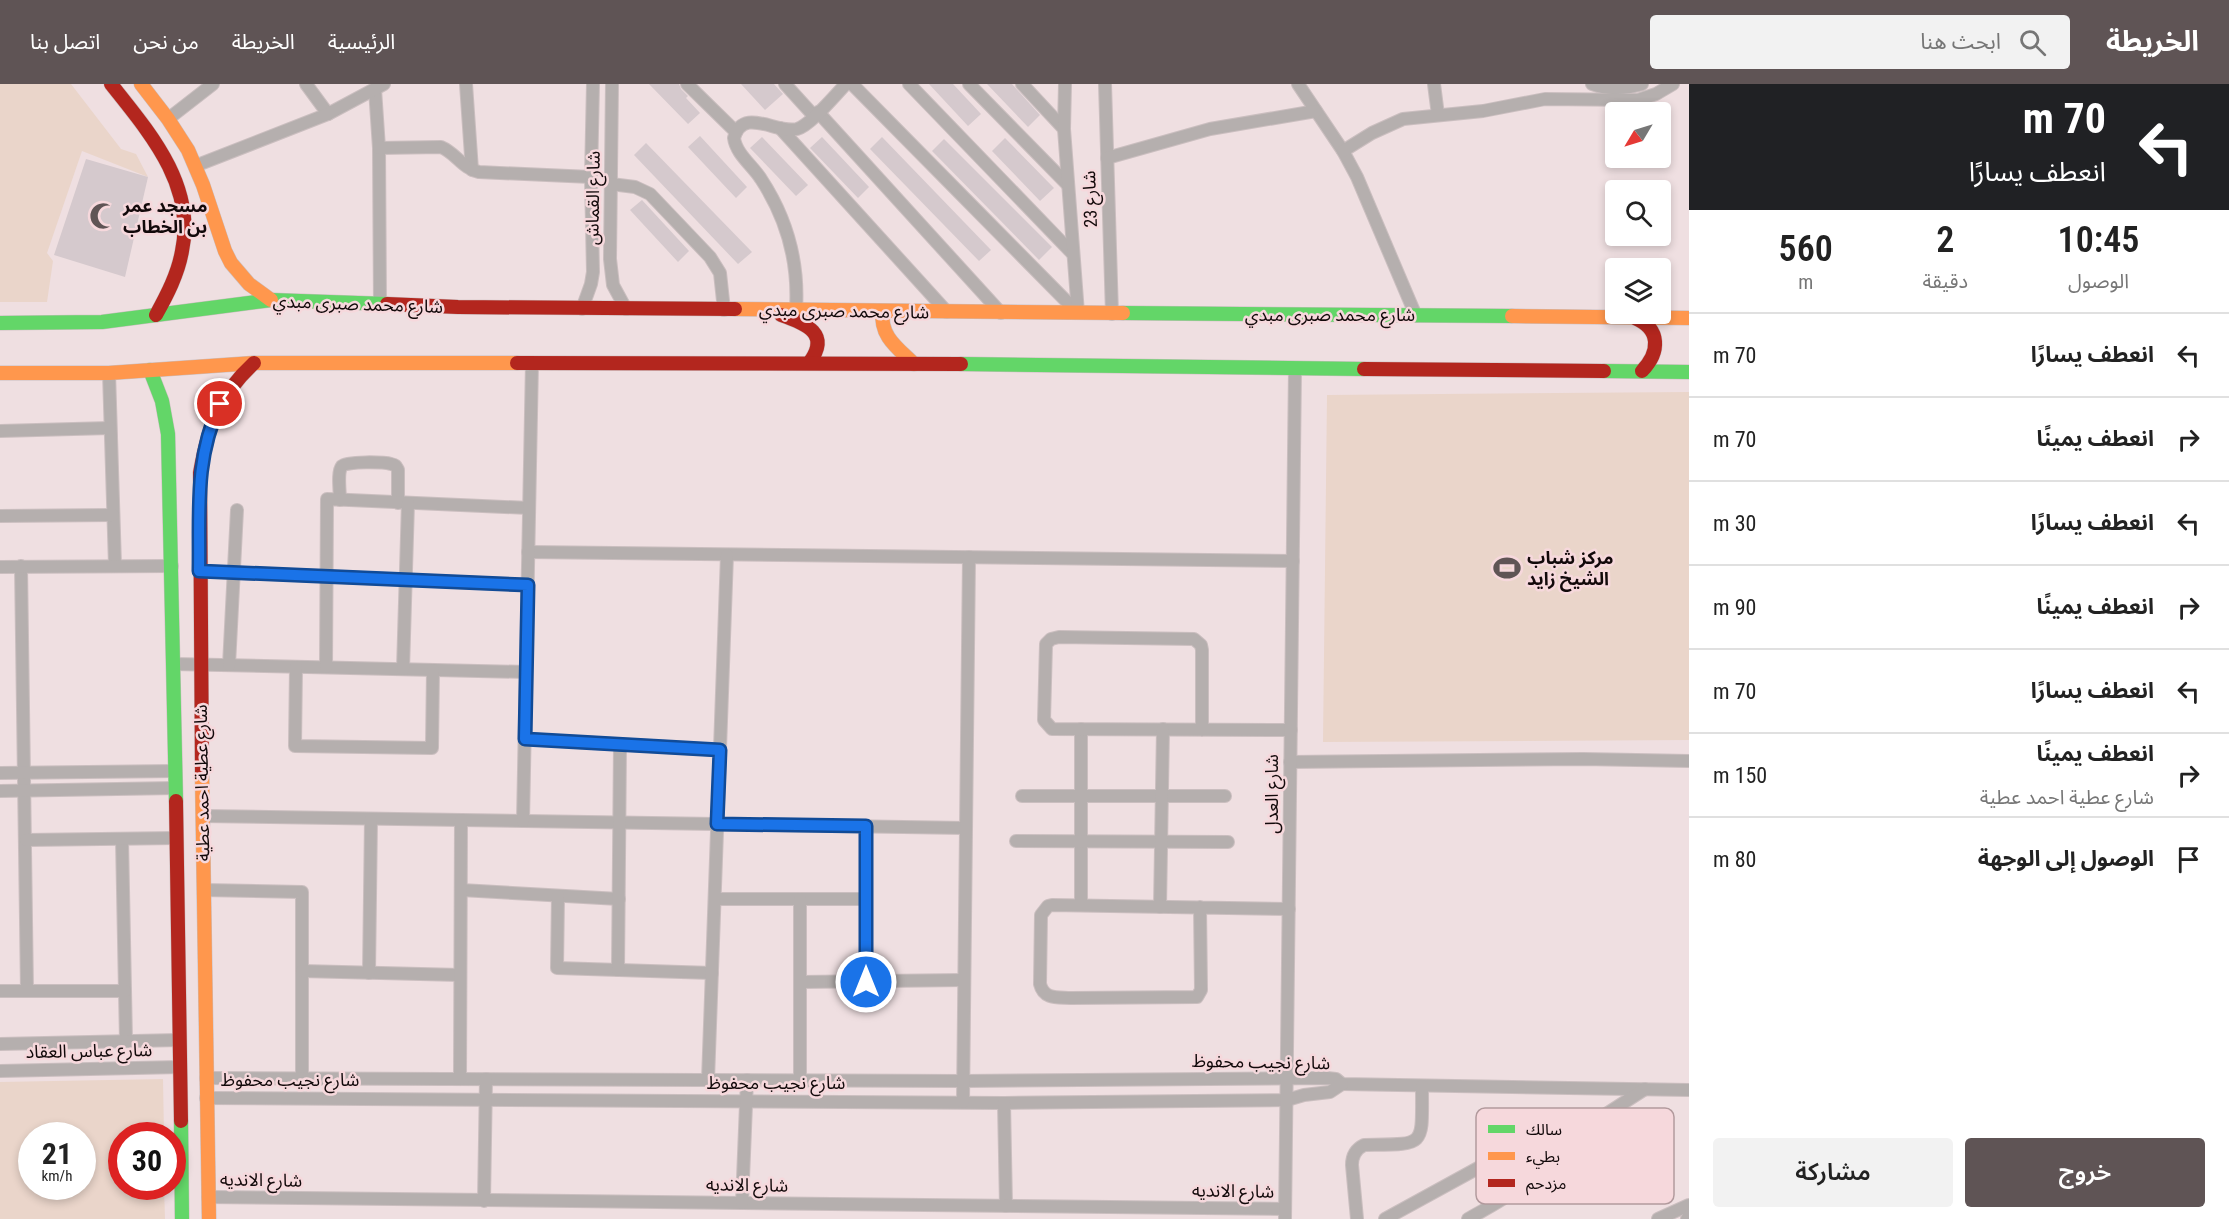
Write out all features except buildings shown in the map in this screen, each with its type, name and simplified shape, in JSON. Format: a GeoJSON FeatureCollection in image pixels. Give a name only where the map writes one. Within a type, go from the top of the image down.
{"type":"FeatureCollection","features":[{"type":"Feature","properties":{"kind":"main road"},"geometry":{"type":"LineString","coordinates":[[111,84],[162,151],[173,171],[182,208],[184,241],[180,261],[173,283],[156,315]]}},
{"type":"Feature","properties":{"kind":"main road"},"geometry":{"type":"LineString","coordinates":[[123,100],[142,85],[168,118],[195,166],[231,263],[249,284],[271,300]]}},
{"type":"Feature","properties":{"kind":"main road","name":"شارع محمد صبرى مبدي"},"geometry":{"type":"LineString","coordinates":[[0,323],[102,322],[271,300],[380,306],[582,309],[1605,318]]}},
{"type":"Feature","properties":{"kind":"main road"},"geometry":{"type":"LineString","coordinates":[[766,310],[802,321],[815,333],[818,349],[815,357],[809,363]]}},
{"type":"Feature","properties":{"kind":"main road"},"geometry":{"type":"LineString","coordinates":[[883,312],[884,332],[914,364]]}},
{"type":"Feature","properties":{"kind":"main road","name":"شارع محمد صبرى مبدي"},"geometry":{"type":"LineString","coordinates":[[1671,318],[1689,318]]}},
{"type":"Feature","properties":{"kind":"main road"},"geometry":{"type":"LineString","coordinates":[[1642,371],[1653,359],[1656,342],[1647,324]]}},
{"type":"Feature","properties":{"kind":"main road"},"geometry":{"type":"LineString","coordinates":[[0,373],[109,373],[254,363],[809,363],[1689,372]]}},
{"type":"Feature","properties":{"kind":"main road","name":"شارع عطية احمد عطية"},"geometry":{"type":"LineString","coordinates":[[209,1219],[200,664],[200,473],[206,437],[220,404],[241,375],[254,363]]}},
{"type":"Feature","properties":{"kind":"main road","name":"شارع عطية احمد عطية"},"geometry":{"type":"LineString","coordinates":[[150,370],[162,401],[168,434],[174,664],[182,1219]]}},
{"type":"Feature","properties":{"kind":"street"},"geometry":{"type":"LineString","coordinates":[[168,118],[213,84]]}},
{"type":"Feature","properties":{"kind":"street"},"geometry":{"type":"LineString","coordinates":[[306,84],[328,114]]}},
{"type":"Feature","properties":{"kind":"street"},"geometry":{"type":"LineString","coordinates":[[466,84],[472,170]]}},
{"type":"Feature","properties":{"kind":"street","name":"شارع القماش"},"geometry":{"type":"LineString","coordinates":[[582,309],[593,272],[591,177],[593,84]]}},
{"type":"Feature","properties":{"kind":"street","name":"شارع القماش"},"geometry":{"type":"LineString","coordinates":[[612,84],[610,272],[613,285],[626,309]]}},
{"type":"Feature","properties":{"kind":"street"},"geometry":{"type":"LineString","coordinates":[[687,84],[736,132]]}},
{"type":"Feature","properties":{"kind":"street"},"geometry":{"type":"LineString","coordinates":[[785,84],[816,114],[1001,313]]}},
{"type":"Feature","properties":{"kind":"street"},"geometry":{"type":"LineString","coordinates":[[796,310],[796,270],[787,230],[770,193],[737,149],[734,138],[744,123],[750,122],[796,130],[802,127],[846,84]]}},
{"type":"Feature","properties":{"kind":"street"},"geometry":{"type":"LineString","coordinates":[[852,84],[1078,313]]}},
{"type":"Feature","properties":{"kind":"street"},"geometry":{"type":"LineString","coordinates":[[909,84],[1073,254]]}},
{"type":"Feature","properties":{"kind":"street"},"geometry":{"type":"LineString","coordinates":[[969,84],[1068,185]]}},
{"type":"Feature","properties":{"kind":"street"},"geometry":{"type":"LineString","coordinates":[[1022,84],[1064,129]]}},
{"type":"Feature","properties":{"kind":"street","name":"شارع 23"},"geometry":{"type":"LineString","coordinates":[[1065,84],[1064,129],[1078,313]]}},
{"type":"Feature","properties":{"kind":"street","name":"شارع 23"},"geometry":{"type":"LineString","coordinates":[[1105,84],[1112,314]]}},
{"type":"Feature","properties":{"kind":"street"},"geometry":{"type":"LineString","coordinates":[[1298,84],[1343,151],[1369,201],[1416,316]]}},
{"type":"Feature","properties":{"kind":"street"},"geometry":{"type":"LineString","coordinates":[[1434,84],[1438,116]]}},
{"type":"Feature","properties":{"kind":"street"},"geometry":{"type":"LineString","coordinates":[[1600,101],[1597,86],[1626,88],[1642,84]]}},
{"type":"Feature","properties":{"kind":"street"},"geometry":{"type":"LineString","coordinates":[[1343,151],[1372,133],[1403,119],[1483,111],[1545,99],[1600,101],[1647,98],[1672,84]]}},
{"type":"Feature","properties":{"kind":"street"},"geometry":{"type":"LineString","coordinates":[[195,166],[328,114],[380,86],[380,306]]}},
{"type":"Feature","properties":{"kind":"street"},"geometry":{"type":"LineString","coordinates":[[1107,158],[1210,129],[1316,111]]}},
{"type":"Feature","properties":{"kind":"street"},"geometry":{"type":"LineString","coordinates":[[780,128],[947,312]]}},
{"type":"Feature","properties":{"kind":"street"},"geometry":{"type":"LineString","coordinates":[[379,148],[441,147],[451,152],[472,170],[591,177]]}},
{"type":"Feature","properties":{"kind":"street"},"geometry":{"type":"LineString","coordinates":[[611,184],[635,187],[650,194],[710,257],[720,273],[723,310]]}},
{"type":"Feature","properties":{"kind":"street"},"geometry":{"type":"LineString","coordinates":[[523,821],[532,363]]}},
{"type":"Feature","properties":{"kind":"street","name":"شارع العدل"},"geometry":{"type":"LineString","coordinates":[[1285,1214],[1294,369]]}},
{"type":"Feature","properties":{"kind":"street"},"geometry":{"type":"LineString","coordinates":[[109,373],[115,565]]}},
{"type":"Feature","properties":{"kind":"street"},"geometry":{"type":"LineString","coordinates":[[0,431],[110,428]]}},
{"type":"Feature","properties":{"kind":"street"},"geometry":{"type":"LineString","coordinates":[[340,500],[340,469],[344,465],[350,462],[389,463],[396,466],[403,503],[406,580],[403,669]]}},
{"type":"Feature","properties":{"kind":"street"},"geometry":{"type":"LineString","coordinates":[[326,667],[327,499],[530,508]]}},
{"type":"Feature","properties":{"kind":"street"},"geometry":{"type":"LineString","coordinates":[[229,665],[237,510]]}},
{"type":"Feature","properties":{"kind":"street"},"geometry":{"type":"LineString","coordinates":[[0,516],[113,515]]}},
{"type":"Feature","properties":{"kind":"street"},"geometry":{"type":"LineString","coordinates":[[528,552],[1293,561]]}},
{"type":"Feature","properties":{"kind":"street"},"geometry":{"type":"LineString","coordinates":[[708,1080],[727,555]]}},
{"type":"Feature","properties":{"kind":"street"},"geometry":{"type":"LineString","coordinates":[[963,1102],[969,557]]}},
{"type":"Feature","properties":{"kind":"street"},"geometry":{"type":"LineString","coordinates":[[21,566],[26,791],[27,991]]}},
{"type":"Feature","properties":{"kind":"street"},"geometry":{"type":"LineString","coordinates":[[0,567],[172,566]]}},
{"type":"Feature","properties":{"kind":"street"},"geometry":{"type":"LineString","coordinates":[[199,571],[528,585]]}},
{"type":"Feature","properties":{"kind":"street"},"geometry":{"type":"LineString","coordinates":[[1202,730],[1202,650],[1198,641],[1189,637],[1055,637],[1048,641],[1045,648],[1044,720],[1053,729],[1163,729],[1202,730],[1291,730]]}},
{"type":"Feature","properties":{"kind":"street"},"geometry":{"type":"LineString","coordinates":[[174,664],[526,672]]}},
{"type":"Feature","properties":{"kind":"street"},"geometry":{"type":"LineString","coordinates":[[296,667],[295,746],[432,748],[433,670]]}},
{"type":"Feature","properties":{"kind":"street"},"geometry":{"type":"LineString","coordinates":[[1081,729],[1081,905]]}},
{"type":"Feature","properties":{"kind":"street"},"geometry":{"type":"LineString","coordinates":[[1160,907],[1163,729]]}},
{"type":"Feature","properties":{"kind":"street"},"geometry":{"type":"LineString","coordinates":[[525,739],[720,750]]}},
{"type":"Feature","properties":{"kind":"street"},"geometry":{"type":"LineString","coordinates":[[618,970],[620,745]]}},
{"type":"Feature","properties":{"kind":"street"},"geometry":{"type":"LineString","coordinates":[[1290,762],[1572,759],[1689,761]]}},
{"type":"Feature","properties":{"kind":"street"},"geometry":{"type":"LineString","coordinates":[[0,773],[175,771]]}},
{"type":"Feature","properties":{"kind":"street"},"geometry":{"type":"LineString","coordinates":[[0,791],[176,788]]}},
{"type":"Feature","properties":{"kind":"street"},"geometry":{"type":"LineString","coordinates":[[1022,796],[1225,796]]}},
{"type":"Feature","properties":{"kind":"street"},"geometry":{"type":"LineString","coordinates":[[203,816],[966,828]]}},
{"type":"Feature","properties":{"kind":"street"},"geometry":{"type":"LineString","coordinates":[[369,973],[371,819]]}},
{"type":"Feature","properties":{"kind":"street"},"geometry":{"type":"LineString","coordinates":[[460,1079],[461,820]]}},
{"type":"Feature","properties":{"kind":"street"},"geometry":{"type":"LineString","coordinates":[[866,826],[866,982]]}},
{"type":"Feature","properties":{"kind":"street"},"geometry":{"type":"LineString","coordinates":[[122,838],[126,1041]]}},
{"type":"Feature","properties":{"kind":"street"},"geometry":{"type":"LineString","coordinates":[[26,840],[176,838]]}},
{"type":"Feature","properties":{"kind":"street"},"geometry":{"type":"LineString","coordinates":[[1016,841],[1228,842]]}},
{"type":"Feature","properties":{"kind":"street"},"geometry":{"type":"LineString","coordinates":[[204,890],[302,892],[302,1078]]}},
{"type":"Feature","properties":{"kind":"street"},"geometry":{"type":"LineString","coordinates":[[461,890],[619,900]]}},
{"type":"Feature","properties":{"kind":"street"},"geometry":{"type":"LineString","coordinates":[[558,896],[557,968],[712,974]]}},
{"type":"Feature","properties":{"kind":"street"},"geometry":{"type":"LineString","coordinates":[[800,898],[800,1080]]}},
{"type":"Feature","properties":{"kind":"street"},"geometry":{"type":"LineString","coordinates":[[715,899],[866,898]]}},
{"type":"Feature","properties":{"kind":"street"},"geometry":{"type":"LineString","coordinates":[[1200,908],[1201,990],[1197,997],[1071,998],[1048,996],[1042,991],[1040,984],[1042,912],[1052,905],[1289,909]]}},
{"type":"Feature","properties":{"kind":"street"},"geometry":{"type":"LineString","coordinates":[[302,971],[460,975]]}},
{"type":"Feature","properties":{"kind":"street"},"geometry":{"type":"LineString","coordinates":[[800,982],[964,980]]}},
{"type":"Feature","properties":{"kind":"street"},"geometry":{"type":"LineString","coordinates":[[0,991],[125,991]]}},
{"type":"Feature","properties":{"kind":"street","name":"شارع عباس العقاد"},"geometry":{"type":"LineString","coordinates":[[0,1044],[179,1040]]}},
{"type":"Feature","properties":{"kind":"street","name":"شارع عباس العقاد"},"geometry":{"type":"LineString","coordinates":[[0,1071],[180,1067]]}},
{"type":"Feature","properties":{"kind":"street","name":"شارع نجيب محفوظ"},"geometry":{"type":"LineString","coordinates":[[206,1078],[964,1082],[1331,1078],[1342,1084],[1689,1090]]}},
{"type":"Feature","properties":{"kind":"street"},"geometry":{"type":"LineString","coordinates":[[484,1201],[486,1079]]}},
{"type":"Feature","properties":{"kind":"street"},"geometry":{"type":"LineString","coordinates":[[742,1203],[747,1080]]}},
{"type":"Feature","properties":{"kind":"street","name":"شارع نجيب محفوظ"},"geometry":{"type":"LineString","coordinates":[[206,1098],[1004,1103],[1287,1100],[1304,1095],[1330,1092],[1342,1084]]}},
{"type":"Feature","properties":{"kind":"street"},"geometry":{"type":"LineString","coordinates":[[1358,1219],[1353,1156],[1364,1145],[1407,1144],[1416,1140],[1422,1131],[1422,1086]]}},
{"type":"Feature","properties":{"kind":"street"},"geometry":{"type":"LineString","coordinates":[[1616,1108],[1645,1089]]}},
{"type":"Feature","properties":{"kind":"street"},"geometry":{"type":"LineString","coordinates":[[1004,1103],[1006,1206]]}},
{"type":"Feature","properties":{"kind":"street"},"geometry":{"type":"LineString","coordinates":[[1385,1219],[1476,1169]]}},
{"type":"Feature","properties":{"kind":"street","name":"شارع الانديه"},"geometry":{"type":"LineString","coordinates":[[208,1197],[1006,1206],[1285,1214]]}},
{"type":"Feature","properties":{"kind":"street"},"geometry":{"type":"LineString","coordinates":[[1468,1219],[1494,1204]]}},
{"type":"Feature","properties":{"kind":"street"},"geometry":{"type":"LineString","coordinates":[[1658,1219],[1689,1205]]}},
{"type":"Feature","properties":{"kind":"shaded area"},"geometry":{"type":"Polygon","coordinates":[[[0,84],[71,84],[121,149],[136,154],[148,177],[82,151],[47,253],[53,261],[47,302],[0,302],[0,84]]]}},
{"type":"Feature","properties":{"kind":"shaded area","name":"مركز شباب الشيخ زايد"},"geometry":{"type":"Polygon","coordinates":[[[1689,392],[1689,740],[1323,742],[1327,395],[1689,392]]]}},
{"type":"Feature","properties":{"kind":"shaded area"},"geometry":{"type":"Polygon","coordinates":[[[163,1079],[164,1122],[108,1122],[108,1200],[164,1200],[165,1219],[0,1219],[0,1082],[163,1079]]]}},
{"type":"Feature","properties":{"kind":"traffic: fast"},"geometry":{"type":"LineString","coordinates":[[0,323],[102,322],[271,300],[387,304]]}},
{"type":"Feature","properties":{"kind":"traffic: fast"},"geometry":{"type":"LineString","coordinates":[[1123,313],[1512,316]]}},
{"type":"Feature","properties":{"kind":"traffic: fast"},"geometry":{"type":"LineString","coordinates":[[961,364],[1364,369]]}},
{"type":"Feature","properties":{"kind":"traffic: fast"},"geometry":{"type":"LineString","coordinates":[[150,370],[162,401],[168,434],[176,801]]}},
{"type":"Feature","properties":{"kind":"traffic: fast"},"geometry":{"type":"LineString","coordinates":[[1604,371],[1689,372]]}},
{"type":"Feature","properties":{"kind":"traffic: fast"},"geometry":{"type":"LineString","coordinates":[[181,1121],[182,1219]]}},
{"type":"Feature","properties":{"kind":"traffic: slow"},"geometry":{"type":"LineString","coordinates":[[141,84],[188,150],[231,263],[249,284],[271,300]]}},
{"type":"Feature","properties":{"kind":"traffic: slow"},"geometry":{"type":"LineString","coordinates":[[735,309],[1123,313]]}},
{"type":"Feature","properties":{"kind":"traffic: slow"},"geometry":{"type":"LineString","coordinates":[[883,312],[887,335],[914,364]]}},
{"type":"Feature","properties":{"kind":"traffic: slow"},"geometry":{"type":"LineString","coordinates":[[1512,316],[1689,318]]}},
{"type":"Feature","properties":{"kind":"traffic: slow"},"geometry":{"type":"LineString","coordinates":[[0,373],[109,373],[254,363],[517,363]]}},
{"type":"Feature","properties":{"kind":"traffic: slow"},"geometry":{"type":"LineString","coordinates":[[202,773],[209,1219]]}},
{"type":"Feature","properties":{"kind":"traffic: jam"},"geometry":{"type":"LineString","coordinates":[[111,84],[140,121],[166,161],[176,182],[182,204],[185,227],[180,260],[172,284],[156,315]]}},
{"type":"Feature","properties":{"kind":"traffic: jam"},"geometry":{"type":"LineString","coordinates":[[387,304],[458,307],[735,309]]}},
{"type":"Feature","properties":{"kind":"traffic: jam"},"geometry":{"type":"LineString","coordinates":[[781,315],[807,326],[817,337],[818,345],[809,363]]}},
{"type":"Feature","properties":{"kind":"traffic: jam"},"geometry":{"type":"LineString","coordinates":[[1642,371],[1655,349],[1653,335],[1645,324]]}},
{"type":"Feature","properties":{"kind":"traffic: jam"},"geometry":{"type":"LineString","coordinates":[[202,773],[200,473],[216,413],[232,388],[254,363]]}},
{"type":"Feature","properties":{"kind":"traffic: jam"},"geometry":{"type":"LineString","coordinates":[[517,363],[961,364]]}},
{"type":"Feature","properties":{"kind":"traffic: jam"},"geometry":{"type":"LineString","coordinates":[[1364,369],[1604,371]]}},
{"type":"Feature","properties":{"kind":"traffic: jam"},"geometry":{"type":"LineString","coordinates":[[176,801],[181,1121]]}},
{"type":"Feature","properties":{"kind":"place","name":"مسجد عمر بن الخطاب"},"geometry":{"type":"Point","coordinates":[103,216]}},
{"type":"Feature","properties":{"kind":"place","name":"مركز شباب الشيخ زايد"},"geometry":{"type":"Point","coordinates":[1507,568]}},
{"type":"Feature","properties":{"kind":"route"},"geometry":{"type":"LineString","coordinates":[[220,404],[206,437],[202,455],[199,571],[528,585],[525,739],[720,750],[717,824],[866,826],[866,982]]}}]}
